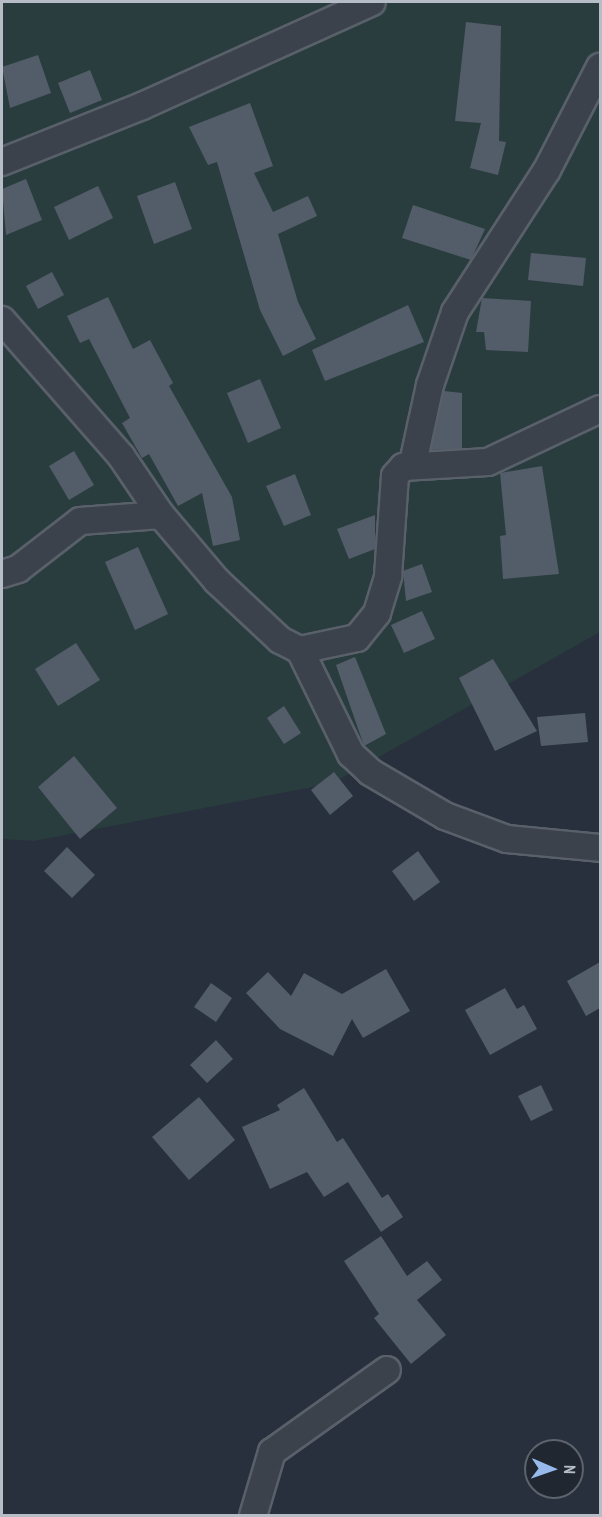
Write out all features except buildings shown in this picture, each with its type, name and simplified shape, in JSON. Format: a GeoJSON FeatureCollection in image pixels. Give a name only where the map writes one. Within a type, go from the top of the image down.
{"type":"FeatureCollection","features":[{"type":"Feature","properties":{"kind":"street"},"geometry":{"type":"LineString","coordinates":[[2,162],[142,106],[372,2]]}},
{"type":"Feature","properties":{"kind":"street"},"geometry":{"type":"LineString","coordinates":[[413,464],[430,384],[455,312],[547,170],[600,67]]}},
{"type":"Feature","properties":{"kind":"street"},"geometry":{"type":"LineString","coordinates":[[2,320],[121,456],[161,515],[217,581],[280,640],[300,650],[351,754],[370,772],[445,816],[507,839],[600,848]]}},
{"type":"Feature","properties":{"kind":"street"},"geometry":{"type":"LineString","coordinates":[[300,650],[357,638],[377,614],[388,576],[395,476],[413,464],[488,462],[600,409]]}},
{"type":"Feature","properties":{"kind":"street"},"geometry":{"type":"LineString","coordinates":[[2,574],[18,569],[80,521],[161,515]]}},
{"type":"Feature","properties":{"kind":"street"},"geometry":{"type":"LineString","coordinates":[[253,1515],[272,1452],[387,1370]]}},
{"type":"Feature","properties":{"kind":"shaded area"},"geometry":{"type":"Polygon","coordinates":[[[2,2],[600,2],[600,632],[333,783],[34,841],[2,839],[2,2]]]}}]}
